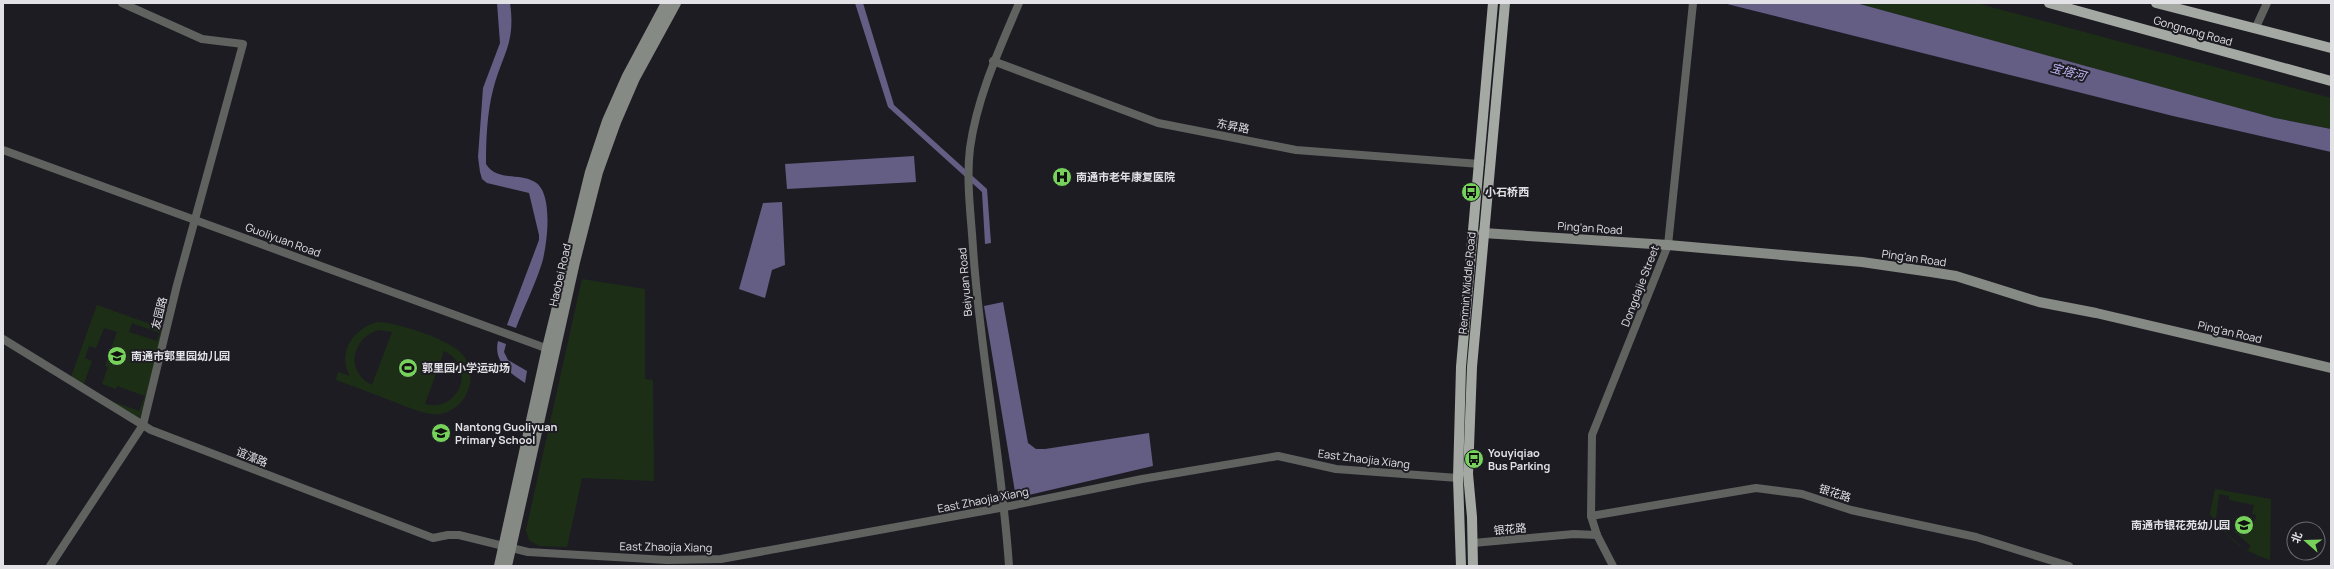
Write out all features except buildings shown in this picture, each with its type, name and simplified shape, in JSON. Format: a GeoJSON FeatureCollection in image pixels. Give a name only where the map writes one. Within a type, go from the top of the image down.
{"type":"FeatureCollection","features":[{"type":"Feature","properties":{"kind":"main road","name":"Renmin Middle Road"},"geometry":{"type":"LineString","coordinates":[[1461,566],[1458,478],[1461,367],[1493,3]]}},
{"type":"Feature","properties":{"kind":"main road","name":"Renmin Middle Road"},"geometry":{"type":"LineString","coordinates":[[1473,566],[1468,461],[1472,367],[1505,3]]}},
{"type":"Feature","properties":{"kind":"main road","name":"Gongnong Road"},"geometry":{"type":"LineString","coordinates":[[2049,3],[2331,81]]}},
{"type":"Feature","properties":{"kind":"main road","name":"Gongnong Road"},"geometry":{"type":"LineString","coordinates":[[2156,3],[2256,27],[2331,48]]}},
{"type":"Feature","properties":{"kind":"street","name":"友园路"},"geometry":{"type":"LineString","coordinates":[[50,566],[143,425],[194,220],[243,44],[202,39],[122,3]]}},
{"type":"Feature","properties":{"kind":"street","name":"Haobei Road"},"geometry":{"type":"LineString","coordinates":[[499,566],[507,547],[590,172],[604,128],[633,63],[666,3]]}},
{"type":"Feature","properties":{"kind":"street","name":"Haobei Road"},"geometry":{"type":"LineString","coordinates":[[551,350],[598,172],[616,122],[635,78],[676,3]]}},
{"type":"Feature","properties":{"kind":"street","name":"Beiyuan Road"},"geometry":{"type":"LineString","coordinates":[[1008,566],[1005,507],[976,295],[969,184],[972,134],[993,61],[1019,3]]}},
{"type":"Feature","properties":{"kind":"street","name":"Dongdajie Street"},"geometry":{"type":"LineString","coordinates":[[1613,566],[1597,535],[1591,516],[1592,436],[1668,245],[1693,3]]}},
{"type":"Feature","properties":{"kind":"street"},"geometry":{"type":"LineString","coordinates":[[2256,27],[2267,3]]}},
{"type":"Feature","properties":{"kind":"street","name":"东昇路"},"geometry":{"type":"LineString","coordinates":[[993,61],[1158,123],[1296,150],[1480,164]]}},
{"type":"Feature","properties":{"kind":"street","name":"Guoliyuan Road"},"geometry":{"type":"LineString","coordinates":[[3,150],[551,350]]}},
{"type":"Feature","properties":{"kind":"street","name":"Ping'an Road"},"geometry":{"type":"LineString","coordinates":[[1483,233],[1668,245],[1862,262],[1956,276],[2039,302],[2096,313],[2331,368]]}},
{"type":"Feature","properties":{"kind":"street","name":"谊濠路"},"geometry":{"type":"LineString","coordinates":[[3,338],[143,425],[354,510],[433,538],[448,535],[459,535],[507,547]]}},
{"type":"Feature","properties":{"kind":"street","name":"East Zhaojia Xiang"},"geometry":{"type":"LineString","coordinates":[[507,547],[528,552],[667,560],[721,559],[1005,507],[1142,479],[1278,456],[1336,469],[1458,478]]}},
{"type":"Feature","properties":{"kind":"street","name":"银花路"},"geometry":{"type":"LineString","coordinates":[[1591,516],[1756,488],[1802,494],[1851,510],[1976,537],[2069,566]]}},
{"type":"Feature","properties":{"kind":"street","name":"银花路"},"geometry":{"type":"LineString","coordinates":[[1473,543],[1574,534],[1597,535]]}},
{"type":"Feature","properties":{"kind":"street","name":"Haobei Road"},"geometry":{"type":"LineString","coordinates":[[507,547],[507,566]]}},
{"type":"Feature","properties":{"kind":"green space"},"geometry":{"type":"Polygon","coordinates":[[[1856,3],[1976,3],[2331,98],[2331,129],[2275,118],[1856,3]]]}},
{"type":"Feature","properties":{"kind":"green space"},"geometry":{"type":"Polygon","coordinates":[[[582,279],[645,289],[645,379],[653,380],[654,481],[582,478],[567,547],[539,546],[529,540],[526,530],[582,279]]]}},
{"type":"Feature","properties":{"kind":"green space","name":"南通市郭里园幼儿园"},"geometry":{"type":"Polygon","coordinates":[[[97,305],[164,329],[138,425],[70,380],[97,305]],[[132,323],[129,332],[157,341],[160,333],[132,323]],[[104,328],[96,348],[89,346],[85,358],[92,361],[83,386],[111,401],[139,411],[145,396],[117,386],[116,389],[102,384],[108,367],[105,366],[117,332],[104,328]]]}},
{"type":"Feature","properties":{"kind":"green space"},"geometry":{"type":"Polygon","coordinates":[[[377,322],[410,328],[436,338],[457,349],[463,355],[468,365],[470,375],[466,395],[460,404],[452,410],[442,414],[431,414],[416,410],[336,380],[338,372],[350,376],[346,367],[345,358],[347,350],[354,336],[368,325],[377,322]],[[378,330],[369,334],[362,341],[357,348],[355,356],[355,364],[358,372],[363,379],[372,385],[392,332],[378,330]],[[444,351],[425,404],[437,405],[447,402],[455,395],[460,386],[462,377],[460,367],[454,358],[444,351]]]}},
{"type":"Feature","properties":{"kind":"green space","name":"南通市银花苑幼儿园"},"geometry":{"type":"Polygon","coordinates":[[[2215,489],[2271,499],[2270,560],[2248,550],[2251,546],[2235,532],[2237,521],[2254,524],[2256,515],[2252,514],[2254,505],[2229,500],[2229,496],[2219,494],[2216,519],[2224,523],[2225,519],[2228,520],[2226,533],[2210,514],[2215,489]]]}},
{"type":"Feature","properties":{"kind":"water"},"geometry":{"type":"Polygon","coordinates":[[[497,3],[510,3],[511,29],[510,39],[489,108],[486,164],[496,173],[529,179],[535,182],[541,188],[545,197],[548,220],[546,245],[542,263],[516,328],[507,325],[539,240],[539,235],[529,193],[487,183],[482,179],[480,172],[478,157],[483,88],[500,43],[497,3]]]}},
{"type":"Feature","properties":{"kind":"water"},"geometry":{"type":"Polygon","coordinates":[[[855,3],[863,3],[894,105],[987,189],[991,243],[985,244],[982,192],[888,107],[855,3]]]}},
{"type":"Feature","properties":{"kind":"water","name":"宝塔河"},"geometry":{"type":"Polygon","coordinates":[[[1723,3],[1856,3],[2275,118],[2331,129],[2331,152],[2173,116],[1723,3]]]}},
{"type":"Feature","properties":{"kind":"water"},"geometry":{"type":"Polygon","coordinates":[[[914,156],[916,182],[787,189],[785,164],[914,156]]]}},
{"type":"Feature","properties":{"kind":"water"},"geometry":{"type":"Polygon","coordinates":[[[782,202],[785,265],[772,270],[765,298],[739,289],[763,203],[782,202]]]}},
{"type":"Feature","properties":{"kind":"water"},"geometry":{"type":"Polygon","coordinates":[[[1003,302],[1028,443],[1036,449],[1045,449],[1149,433],[1153,466],[1016,498],[984,306],[1003,302]]]}},
{"type":"Feature","properties":{"kind":"water"},"geometry":{"type":"Polygon","coordinates":[[[498,341],[506,344],[504,352],[508,360],[527,371],[525,383],[509,371],[500,361],[497,348],[498,341]]]}},
{"type":"Feature","properties":{"kind":"place","name":"南通市老年康复医院"},"geometry":{"type":"Point","coordinates":[1062,177]}},
{"type":"Feature","properties":{"kind":"place","name":"小石桥西"},"geometry":{"type":"Point","coordinates":[1471,192]}},
{"type":"Feature","properties":{"kind":"place","name":"南通市郭里园幼儿园"},"geometry":{"type":"Point","coordinates":[117,356]}},
{"type":"Feature","properties":{"kind":"place","name":"郭里园小学运动场"},"geometry":{"type":"Point","coordinates":[408,368]}},
{"type":"Feature","properties":{"kind":"place","name":"Nantong Guoliyuan Primary School"},"geometry":{"type":"Point","coordinates":[441,433]}},
{"type":"Feature","properties":{"kind":"place","name":"Youyiqiao Bus Parking"},"geometry":{"type":"Point","coordinates":[1474,459]}},
{"type":"Feature","properties":{"kind":"place","name":"南通市银花苑幼儿园"},"geometry":{"type":"Point","coordinates":[2244,525]}}]}
